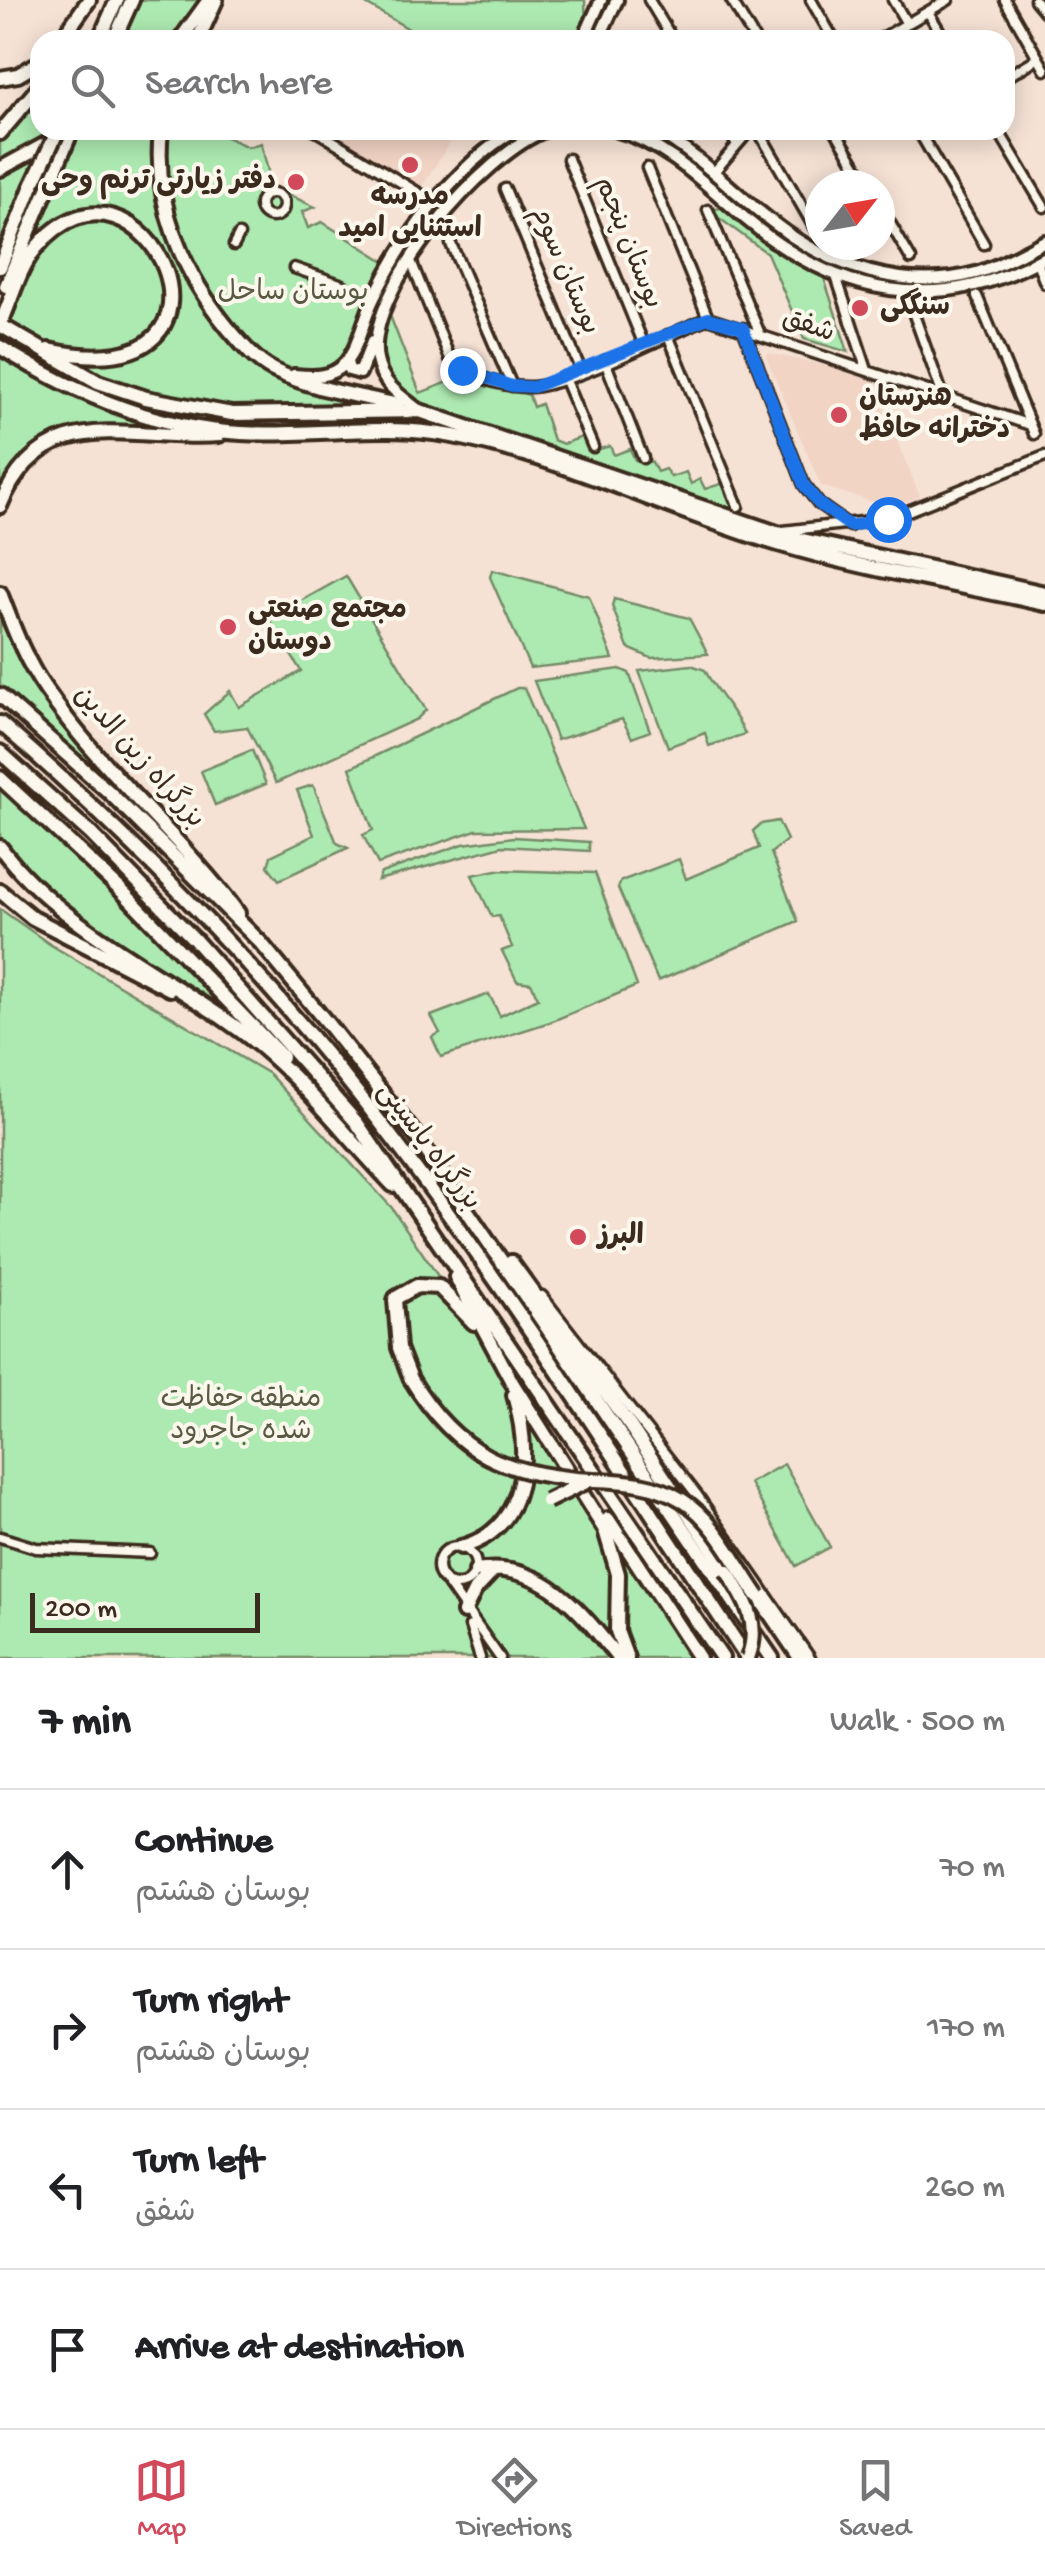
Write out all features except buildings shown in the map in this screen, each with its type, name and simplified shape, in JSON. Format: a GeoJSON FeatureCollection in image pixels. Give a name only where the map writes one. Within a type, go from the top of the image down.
{"type":"FeatureCollection","features":[{"type":"Feature","properties":{"kind":"highway"},"geometry":{"type":"LineString","coordinates":[[73,30],[89,0]]}},
{"type":"Feature","properties":{"kind":"highway"},"geometry":{"type":"LineString","coordinates":[[104,30],[117,0]]}},
{"type":"Feature","properties":{"kind":"highway"},"geometry":{"type":"LineString","coordinates":[[118,30],[132,0]]}},
{"type":"Feature","properties":{"kind":"highway"},"geometry":{"type":"LineString","coordinates":[[188,30],[213,0]]}},
{"type":"Feature","properties":{"kind":"highway"},"geometry":{"type":"LineString","coordinates":[[202,30],[213,0]]}},
{"type":"Feature","properties":{"kind":"highway"},"geometry":{"type":"LineString","coordinates":[[70,30],[74,26]]}},
{"type":"Feature","properties":{"kind":"highway"},"geometry":{"type":"LineString","coordinates":[[0,78],[30,68]]}},
{"type":"Feature","properties":{"kind":"highway"},"geometry":{"type":"LineString","coordinates":[[0,134],[30,98]]}},
{"type":"Feature","properties":{"kind":"highway"},"geometry":{"type":"LineString","coordinates":[[0,169],[52,140]]}},
{"type":"Feature","properties":{"kind":"highway"},"geometry":{"type":"LineString","coordinates":[[0,266],[53,140]]}},
{"type":"Feature","properties":{"kind":"highway"},"geometry":{"type":"LineString","coordinates":[[66,140],[4,302],[0,325],[31,346],[122,392],[204,411],[420,411]]}},
{"type":"Feature","properties":{"kind":"highway"},"geometry":{"type":"LineString","coordinates":[[161,140],[160,182],[188,271],[246,348],[283,374],[420,411],[776,532],[1045,593]]}},
{"type":"Feature","properties":{"kind":"highway"},"geometry":{"type":"LineString","coordinates":[[4,302],[37,247],[58,228],[80,219],[102,216],[128,224],[150,240],[165,262],[170,290],[166,315],[138,348],[94,358],[31,346]]}},
{"type":"Feature","properties":{"kind":"highway"},"geometry":{"type":"LineString","coordinates":[[0,348],[70,386],[126,410],[242,433]]}},
{"type":"Feature","properties":{"kind":"highway"},"geometry":{"type":"LineString","coordinates":[[0,506],[8,488],[32,460],[72,436],[104,429],[202,436],[355,427],[451,436],[508,450],[779,544],[1045,604]]}},
{"type":"Feature","properties":{"kind":"highway","name":"بزرگراه زین الدین"},"geometry":{"type":"LineString","coordinates":[[0,593],[20,646],[73,727],[206,872],[261,943]]}},
{"type":"Feature","properties":{"kind":"highway"},"geometry":{"type":"LineString","coordinates":[[0,695],[123,806],[261,943],[417,1137],[772,1658]]}},
{"type":"Feature","properties":{"kind":"highway","name":"بزرگراه یاسینی"},"geometry":{"type":"LineString","coordinates":[[0,723],[195,908],[379,1120],[484,1267],[748,1658]]}},
{"type":"Feature","properties":{"kind":"highway","name":"بزرگراه یاسینی"},"geometry":{"type":"LineString","coordinates":[[0,752],[91,834],[258,1006],[357,1123],[722,1658]]}},
{"type":"Feature","properties":{"kind":"highway"},"geometry":{"type":"LineString","coordinates":[[0,778],[185,954],[418,1209]]}},
{"type":"Feature","properties":{"kind":"highway"},"geometry":{"type":"LineString","coordinates":[[0,847],[24,877],[59,909],[157,971],[253,1041],[328,1112]]}},
{"type":"Feature","properties":{"kind":"highway"},"geometry":{"type":"LineString","coordinates":[[0,891],[33,918],[194,1001]]}},
{"type":"Feature","properties":{"kind":"highway"},"geometry":{"type":"LineString","coordinates":[[468,1210],[519,1274],[727,1571],[752,1618],[754,1636],[748,1658]]}},
{"type":"Feature","properties":{"kind":"highway"},"geometry":{"type":"LineString","coordinates":[[427,1222],[508,1374],[608,1538],[618,1574],[617,1631],[627,1658]]}},
{"type":"Feature","properties":{"kind":"highway"},"geometry":{"type":"LineString","coordinates":[[494,1347],[452,1296],[439,1287],[418,1286],[396,1299],[399,1348],[411,1379],[445,1426],[478,1452],[526,1474],[640,1483],[683,1500],[706,1522],[800,1658]]}},
{"type":"Feature","properties":{"kind":"highway"},"geometry":{"type":"LineString","coordinates":[[461,1547],[501,1524],[519,1494],[522,1432],[508,1374]]}},
{"type":"Feature","properties":{"kind":"highway"},"geometry":{"type":"LineString","coordinates":[[523,1398],[700,1658]]}},
{"type":"Feature","properties":{"kind":"highway"},"geometry":{"type":"LineString","coordinates":[[547,1502],[590,1480]]}},
{"type":"Feature","properties":{"kind":"highway"},"geometry":{"type":"LineString","coordinates":[[464,1612],[475,1590],[494,1569]]}},
{"type":"Feature","properties":{"kind":"highway"},"geometry":{"type":"LineString","coordinates":[[476,1571],[524,1573],[561,1593],[618,1658]]}},
{"type":"Feature","properties":{"kind":"main road"},"geometry":{"type":"LineString","coordinates":[[588,30],[601,0]]}},
{"type":"Feature","properties":{"kind":"main road"},"geometry":{"type":"LineString","coordinates":[[603,30],[618,0]]}},
{"type":"Feature","properties":{"kind":"main road"},"geometry":{"type":"LineString","coordinates":[[283,374],[322,377],[346,362],[374,296],[435,203],[478,158],[502,140]]}},
{"type":"Feature","properties":{"kind":"main road"},"geometry":{"type":"LineString","coordinates":[[346,362],[348,370],[360,373],[379,323],[411,261],[487,166],[526,140]]}},
{"type":"Feature","properties":{"kind":"main road"},"geometry":{"type":"LineString","coordinates":[[637,140],[664,152],[764,234],[836,276],[883,289],[949,292],[979,286],[1041,259]]}},
{"type":"Feature","properties":{"kind":"main road"},"geometry":{"type":"LineString","coordinates":[[669,140],[714,172],[774,224],[805,243]]}},
{"type":"Feature","properties":{"kind":"main road"},"geometry":{"type":"LineString","coordinates":[[837,260],[886,275],[949,278],[977,272],[1045,241]]}},
{"type":"Feature","properties":{"kind":"main road"},"geometry":{"type":"LineString","coordinates":[[400,253],[411,261]]}},
{"type":"Feature","properties":{"kind":"main road"},"geometry":{"type":"LineString","coordinates":[[831,260],[836,276]]}},
{"type":"Feature","properties":{"kind":"main road"},"geometry":{"type":"LineString","coordinates":[[379,323],[376,348],[380,371],[392,390],[420,411]]}},
{"type":"Feature","properties":{"kind":"street"},"geometry":{"type":"LineString","coordinates":[[650,0],[668,30]]}},
{"type":"Feature","properties":{"kind":"street"},"geometry":{"type":"LineString","coordinates":[[732,0],[749,30]]}},
{"type":"Feature","properties":{"kind":"street"},"geometry":{"type":"LineString","coordinates":[[811,0],[828,30]]}},
{"type":"Feature","properties":{"kind":"street"},"geometry":{"type":"LineString","coordinates":[[893,0],[907,24]]}},
{"type":"Feature","properties":{"kind":"street"},"geometry":{"type":"LineString","coordinates":[[896,30],[948,0]]}},
{"type":"Feature","properties":{"kind":"street"},"geometry":{"type":"LineString","coordinates":[[1005,0],[1045,70]]}},
{"type":"Feature","properties":{"kind":"street"},"geometry":{"type":"LineString","coordinates":[[1036,0],[1045,12]]}},
{"type":"Feature","properties":{"kind":"street"},"geometry":{"type":"LineString","coordinates":[[928,12],[939,30]]}},
{"type":"Feature","properties":{"kind":"street"},"geometry":{"type":"LineString","coordinates":[[1015,72],[1038,58]]}},
{"type":"Feature","properties":{"kind":"street"},"geometry":{"type":"LineString","coordinates":[[331,140],[435,203]]}},
{"type":"Feature","properties":{"kind":"street"},"geometry":{"type":"LineString","coordinates":[[733,140],[736,145]]}},
{"type":"Feature","properties":{"kind":"street"},"geometry":{"type":"LineString","coordinates":[[714,172],[741,140]]}},
{"type":"Feature","properties":{"kind":"street"},"geometry":{"type":"LineString","coordinates":[[764,140],[805,211]]}},
{"type":"Feature","properties":{"kind":"street"},"geometry":{"type":"LineString","coordinates":[[841,140],[859,170]]}},
{"type":"Feature","properties":{"kind":"street"},"geometry":{"type":"LineString","coordinates":[[924,140],[984,244]]}},
{"type":"Feature","properties":{"kind":"street"},"geometry":{"type":"LineString","coordinates":[[1004,140],[1044,207]]}},
{"type":"Feature","properties":{"kind":"street","name":"بوستان پنجم"},"geometry":{"type":"LineString","coordinates":[[568,158],[644,345]]}},
{"type":"Feature","properties":{"kind":"street"},"geometry":{"type":"LineString","coordinates":[[411,261],[450,361],[462,370],[512,386],[534,387],[582,371],[708,318],[647,168]]}},
{"type":"Feature","properties":{"kind":"street","name":"بوستان سوم"},"geometry":{"type":"LineString","coordinates":[[504,189],[582,371]]}},
{"type":"Feature","properties":{"kind":"street"},"geometry":{"type":"LineString","coordinates":[[708,210],[760,334]]}},
{"type":"Feature","properties":{"kind":"street"},"geometry":{"type":"LineString","coordinates":[[895,232],[911,259]]}},
{"type":"Feature","properties":{"kind":"street"},"geometry":{"type":"LineString","coordinates":[[234,245],[239,234]]}},
{"type":"Feature","properties":{"kind":"street"},"geometry":{"type":"LineString","coordinates":[[451,244],[512,386]]}},
{"type":"Feature","properties":{"kind":"street"},"geometry":{"type":"LineString","coordinates":[[1041,259],[1045,282]]}},
{"type":"Feature","properties":{"kind":"street"},"geometry":{"type":"LineString","coordinates":[[294,268],[343,285]]}},
{"type":"Feature","properties":{"kind":"street"},"geometry":{"type":"LineString","coordinates":[[836,276],[867,370]]}},
{"type":"Feature","properties":{"kind":"street","name":"شفق"},"geometry":{"type":"LineString","coordinates":[[708,318],[943,396],[1032,430],[977,296]]}},
{"type":"Feature","properties":{"kind":"street"},"geometry":{"type":"LineString","coordinates":[[912,312],[943,396]]}},
{"type":"Feature","properties":{"kind":"street"},"geometry":{"type":"LineString","coordinates":[[743,328],[804,485],[819,504],[850,526]]}},
{"type":"Feature","properties":{"kind":"street"},"geometry":{"type":"LineString","coordinates":[[668,335],[738,506]]}},
{"type":"Feature","properties":{"kind":"street"},"geometry":{"type":"LineString","coordinates":[[604,361],[643,458]]}},
{"type":"Feature","properties":{"kind":"street"},"geometry":{"type":"LineString","coordinates":[[564,378],[593,447]]}},
{"type":"Feature","properties":{"kind":"street"},"geometry":{"type":"LineString","coordinates":[[776,532],[888,519],[1045,456]]}},
{"type":"Feature","properties":{"kind":"street"},"geometry":{"type":"LineString","coordinates":[[519,1274],[563,1319],[697,1495],[810,1658]]}},
{"type":"Feature","properties":{"kind":"street"},"geometry":{"type":"LineString","coordinates":[[0,1537],[36,1548],[150,1553]]}},
{"type":"Feature","properties":{"kind":"street"},"geometry":{"type":"LineString","coordinates":[[446,1582],[464,1584],[476,1571],[472,1554],[461,1547],[445,1551],[438,1561],[439,1573],[500,1658]]}},
{"type":"Feature","properties":{"kind":"street"},"geometry":{"type":"LineString","coordinates":[[464,1612],[480,1658]]}},
{"type":"Feature","properties":{"kind":"street"},"geometry":{"type":"LineString","coordinates":[[484,1640],[490,1658]]}},
{"type":"Feature","properties":{"kind":"shaded area","name":"مدرسه استثنایی امید"},"geometry":{"type":"Polygon","coordinates":[[[341,140],[452,140],[422,187],[341,140]]]}},
{"type":"Feature","properties":{"kind":"shaded area"},"geometry":{"type":"Polygon","coordinates":[[[768,353],[870,375],[920,496],[892,508],[821,486],[766,357],[768,353]]]}},
{"type":"Feature","properties":{"kind":"green space"},"geometry":{"type":"Polygon","coordinates":[[[137,0],[203,0],[181,30],[124,30],[137,0]]]}},
{"type":"Feature","properties":{"kind":"green space"},"geometry":{"type":"Polygon","coordinates":[[[359,0],[585,0],[585,30],[411,30],[359,0]]]}},
{"type":"Feature","properties":{"kind":"green space"},"geometry":{"type":"Polygon","coordinates":[[[30,106],[30,140],[48,140],[0,164],[0,140],[30,106]]]}},
{"type":"Feature","properties":{"kind":"green space"},"geometry":{"type":"Polygon","coordinates":[[[73,140],[158,140],[173,240],[257,363],[390,406],[265,407],[181,401],[141,392],[102,377],[65,356],[108,361],[144,347],[171,298],[174,278],[166,254],[148,235],[115,216],[55,226],[4,304],[73,140]]]}},
{"type":"Feature","properties":{"kind":"green space","name":"بوستان ساحل"},"geometry":{"type":"Polygon","coordinates":[[[163,140],[233,140],[248,147],[261,143],[272,187],[315,207],[302,212],[308,228],[322,222],[386,262],[339,364],[303,374],[271,362],[244,338],[202,287],[174,221],[163,140]]]}},
{"type":"Feature","properties":{"kind":"green space"},"geometry":{"type":"Polygon","coordinates":[[[40,154],[0,256],[0,174],[40,154]]]}},
{"type":"Feature","properties":{"kind":"green space"},"geometry":{"type":"Polygon","coordinates":[[[721,208],[772,249],[824,278],[848,352],[804,339],[767,253],[708,210],[721,208]]]}},
{"type":"Feature","properties":{"kind":"green space"},"geometry":{"type":"Polygon","coordinates":[[[117,221],[159,255],[167,296],[151,333],[123,352],[59,349],[5,319],[33,256],[75,223],[117,221]]]}},
{"type":"Feature","properties":{"kind":"green space"},"geometry":{"type":"Polygon","coordinates":[[[389,313],[420,393],[467,375],[529,395],[533,407],[541,404],[553,440],[563,444],[582,437],[600,449],[610,446],[614,455],[630,449],[635,460],[652,462],[657,472],[665,469],[671,477],[686,472],[691,484],[700,479],[705,489],[724,483],[738,515],[408,398],[391,379],[383,359],[382,338],[389,313]]]}},
{"type":"Feature","properties":{"kind":"green space"},"geometry":{"type":"Polygon","coordinates":[[[0,358],[107,410],[202,433],[116,427],[65,436],[20,466],[0,492],[0,358]]]}},
{"type":"Feature","properties":{"kind":"green space"},"geometry":{"type":"Polygon","coordinates":[[[492,570],[589,596],[613,659],[530,668],[490,577],[492,570]]]}},
{"type":"Feature","properties":{"kind":"green space"},"geometry":{"type":"Polygon","coordinates":[[[346,576],[426,710],[417,719],[276,783],[247,727],[214,731],[204,714],[230,691],[239,707],[301,671],[269,619],[346,576]]]}},
{"type":"Feature","properties":{"kind":"green space"},"geometry":{"type":"Polygon","coordinates":[[[614,599],[689,618],[708,654],[651,658],[628,648],[612,606],[614,599]]]}},
{"type":"Feature","properties":{"kind":"green space"},"geometry":{"type":"Polygon","coordinates":[[[0,621],[55,715],[209,884],[0,687],[0,621]]]}},
{"type":"Feature","properties":{"kind":"green space"},"geometry":{"type":"Polygon","coordinates":[[[691,665],[705,670],[745,734],[709,746],[705,733],[668,747],[639,671],[691,665]]]}},
{"type":"Feature","properties":{"kind":"green space"},"geometry":{"type":"Polygon","coordinates":[[[620,669],[629,673],[650,731],[632,738],[622,719],[557,740],[534,681],[620,669]]]}},
{"type":"Feature","properties":{"kind":"green space"},"geometry":{"type":"Polygon","coordinates":[[[524,688],[584,829],[476,830],[378,864],[363,835],[373,830],[350,768],[524,688]]]}},
{"type":"Feature","properties":{"kind":"green space"},"geometry":{"type":"Polygon","coordinates":[[[252,750],[266,784],[215,805],[201,771],[252,750]]]}},
{"type":"Feature","properties":{"kind":"green space"},"geometry":{"type":"Polygon","coordinates":[[[0,783],[276,1055],[204,996],[67,907],[31,875],[0,837],[0,783]]]}},
{"type":"Feature","properties":{"kind":"green space"},"geometry":{"type":"Polygon","coordinates":[[[313,785],[337,843],[348,848],[279,880],[268,866],[271,856],[314,835],[297,790],[313,785]]]}},
{"type":"Feature","properties":{"kind":"green space"},"geometry":{"type":"Polygon","coordinates":[[[778,821],[787,840],[771,853],[798,921],[658,981],[618,888],[621,881],[679,859],[686,879],[759,848],[753,831],[761,824],[778,821]]]}},
{"type":"Feature","properties":{"kind":"green space"},"geometry":{"type":"Polygon","coordinates":[[[514,837],[589,842],[589,851],[502,846],[378,880],[381,873],[463,844],[514,837]]]}},
{"type":"Feature","properties":{"kind":"green space"},"geometry":{"type":"Polygon","coordinates":[[[497,870],[595,873],[637,986],[550,1022],[441,1057],[432,1037],[440,1033],[431,1016],[489,994],[500,1016],[538,998],[531,983],[517,981],[502,951],[512,947],[499,916],[492,917],[472,875],[497,870]]]}},
{"type":"Feature","properties":{"kind":"green space","name":"منطقه حفاظت شده جاجرود"},"geometry":{"type":"Polygon","coordinates":[[[0,909],[51,945],[269,1074],[392,1208],[696,1658],[0,1658],[0,909]]]}},
{"type":"Feature","properties":{"kind":"green space"},"geometry":{"type":"Polygon","coordinates":[[[784,1464],[830,1547],[796,1566],[750,1483],[784,1464]]]}},
{"type":"Feature","properties":{"kind":"place","name":"مدرسه استثنایی امید"},"geometry":{"type":"Point","coordinates":[410,165]}},
{"type":"Feature","properties":{"kind":"place","name":"دفتر زیارتی ترنم وحی"},"geometry":{"type":"Point","coordinates":[296,182]}},
{"type":"Feature","properties":{"kind":"place","name":"سنگکی"},"geometry":{"type":"Point","coordinates":[860,308]}},
{"type":"Feature","properties":{"kind":"place","name":"هنرستان دخترانه حافظ"},"geometry":{"type":"Point","coordinates":[839,415]}},
{"type":"Feature","properties":{"kind":"place","name":"مجتمع صنعتی دوستان"},"geometry":{"type":"Point","coordinates":[228,627]}},
{"type":"Feature","properties":{"kind":"place","name":"البرز"},"geometry":{"type":"Point","coordinates":[578,1237]}},
{"type":"Feature","properties":{"kind":"route"},"geometry":{"type":"LineString","coordinates":[[462,370],[512,386],[534,387],[708,318],[743,328],[804,485],[819,504],[850,526],[888,519]]}}]}
